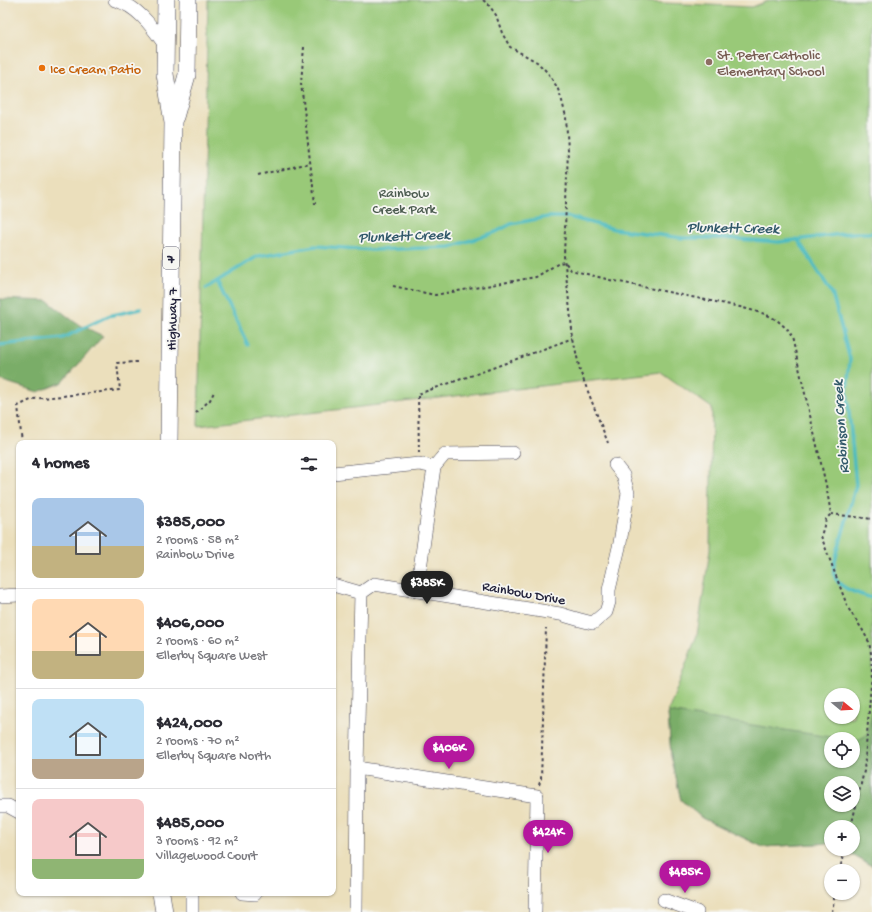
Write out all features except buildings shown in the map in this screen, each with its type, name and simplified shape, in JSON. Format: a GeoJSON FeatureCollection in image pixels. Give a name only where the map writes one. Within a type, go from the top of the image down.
{"type":"FeatureCollection","features":[{"type":"Feature","properties":{"kind":"main road","name":"Highway 7"},"geometry":{"type":"LineString","coordinates":[[166,0],[165,74],[173,123],[169,440]]}},
{"type":"Feature","properties":{"kind":"main road","name":"Highway 7"},"geometry":{"type":"LineString","coordinates":[[173,123],[187,75],[185,3]]}},
{"type":"Feature","properties":{"kind":"main road"},"geometry":{"type":"LineString","coordinates":[[161,896],[164,912]]}},
{"type":"Feature","properties":{"kind":"street"},"geometry":{"type":"LineString","coordinates":[[115,0],[133,7],[142,15],[165,45]]}},
{"type":"Feature","properties":{"kind":"street"},"geometry":{"type":"LineString","coordinates":[[417,591],[434,467],[445,454],[513,453]]}},
{"type":"Feature","properties":{"kind":"street"},"geometry":{"type":"LineString","coordinates":[[336,473],[419,464],[434,467]]}},
{"type":"Feature","properties":{"kind":"street","name":"Rainbow Drive"},"geometry":{"type":"LineString","coordinates":[[362,593],[374,584],[560,614],[576,618],[583,622],[593,623],[606,612],[609,602],[609,590],[620,543],[628,493],[623,475],[615,465]]}},
{"type":"Feature","properties":{"kind":"street"},"geometry":{"type":"LineString","coordinates":[[336,586],[362,593],[357,768],[356,912]]}},
{"type":"Feature","properties":{"kind":"street"},"geometry":{"type":"LineString","coordinates":[[0,596],[16,595]]}},
{"type":"Feature","properties":{"kind":"street"},"geometry":{"type":"LineString","coordinates":[[357,768],[537,796],[535,912]]}},
{"type":"Feature","properties":{"kind":"street"},"geometry":{"type":"LineString","coordinates":[[0,806],[8,806],[16,810]]}},
{"type":"Feature","properties":{"kind":"street"},"geometry":{"type":"LineString","coordinates":[[192,896],[192,912]]}},
{"type":"Feature","properties":{"kind":"street"},"geometry":{"type":"LineString","coordinates":[[664,900],[697,912]]}},
{"type":"Feature","properties":{"kind":"path"},"geometry":{"type":"LineString","coordinates":[[483,0],[496,15],[502,33],[510,47],[536,62],[548,73],[561,96],[566,117],[568,150],[564,262],[573,338],[580,371],[608,444]]}},
{"type":"Feature","properties":{"kind":"path"},"geometry":{"type":"LineString","coordinates":[[304,47],[301,83],[315,204]]}},
{"type":"Feature","properties":{"kind":"path"},"geometry":{"type":"LineString","coordinates":[[258,175],[310,163]]}},
{"type":"Feature","properties":{"kind":"path"},"geometry":{"type":"LineString","coordinates":[[393,286],[435,295],[536,277],[559,263],[564,262]]}},
{"type":"Feature","properties":{"kind":"path"},"geometry":{"type":"LineString","coordinates":[[564,262],[571,270],[610,280],[740,307],[765,314],[777,320],[787,329],[792,337],[826,485],[831,514]]}},
{"type":"Feature","properties":{"kind":"path"},"geometry":{"type":"LineString","coordinates":[[419,464],[418,394],[573,338]]}},
{"type":"Feature","properties":{"kind":"path"},"geometry":{"type":"LineString","coordinates":[[22,440],[18,406],[34,398],[120,390],[117,363],[137,362]]}},
{"type":"Feature","properties":{"kind":"path"},"geometry":{"type":"LineString","coordinates":[[196,413],[210,400],[214,392]]}},
{"type":"Feature","properties":{"kind":"path"},"geometry":{"type":"LineString","coordinates":[[872,520],[831,514],[826,519],[821,536],[848,608],[872,646]]}},
{"type":"Feature","properties":{"kind":"path"},"geometry":{"type":"LineString","coordinates":[[537,796],[540,779],[546,628]]}},
{"type":"Feature","properties":{"kind":"path"},"geometry":{"type":"LineString","coordinates":[[853,820],[864,771],[872,673],[869,642]]}},
{"type":"Feature","properties":{"kind":"path"},"geometry":{"type":"LineString","coordinates":[[832,912],[834,900]]}},
{"type":"Feature","properties":{"kind":"green space","name":"Rainbow Creek Park"},"geometry":{"type":"Polygon","coordinates":[[[208,0],[598,0],[752,7],[771,0],[872,0],[872,866],[854,856],[860,856],[860,820],[824,820],[824,843],[763,847],[702,818],[681,800],[671,755],[668,712],[697,635],[710,550],[712,408],[661,372],[198,426],[208,0]]]}},
{"type":"Feature","properties":{"kind":"green space"},"geometry":{"type":"Polygon","coordinates":[[[0,299],[48,301],[76,323],[103,336],[63,382],[38,392],[0,380],[0,299]]]}},
{"type":"Feature","properties":{"kind":"green space"},"geometry":{"type":"Polygon","coordinates":[[[668,712],[824,736],[824,768],[860,768],[860,739],[867,735],[872,712],[872,866],[854,856],[860,856],[860,820],[824,820],[824,843],[763,847],[702,818],[681,800],[671,755],[668,712]]]}},
{"type":"Feature","properties":{"kind":"waterway","name":"Plunkett Creek"},"geometry":{"type":"LineString","coordinates":[[206,288],[258,256],[315,246],[373,250],[450,247],[496,232],[511,224],[548,217],[569,217],[614,229],[682,238],[724,238],[779,242],[850,233],[872,233]]}},
{"type":"Feature","properties":{"kind":"waterway","name":"Robinson Creek"},"geometry":{"type":"LineString","coordinates":[[798,240],[832,293],[850,359],[847,391],[856,485],[834,564],[834,573],[836,579],[844,587],[855,593],[872,598]]}},
{"type":"Feature","properties":{"kind":"waterway"},"geometry":{"type":"LineString","coordinates":[[217,281],[248,345]]}},
{"type":"Feature","properties":{"kind":"waterway","name":"Plunkett Creek"},"geometry":{"type":"LineString","coordinates":[[0,345],[63,338],[108,316],[140,309]]}},
{"type":"Feature","properties":{"kind":"place","name":"St. Peter Catholic Elementary School"},"geometry":{"type":"Point","coordinates":[709,62]}},
{"type":"Feature","properties":{"kind":"place","name":"Ice Cream Patio"},"geometry":{"type":"Point","coordinates":[42,68]}}]}
